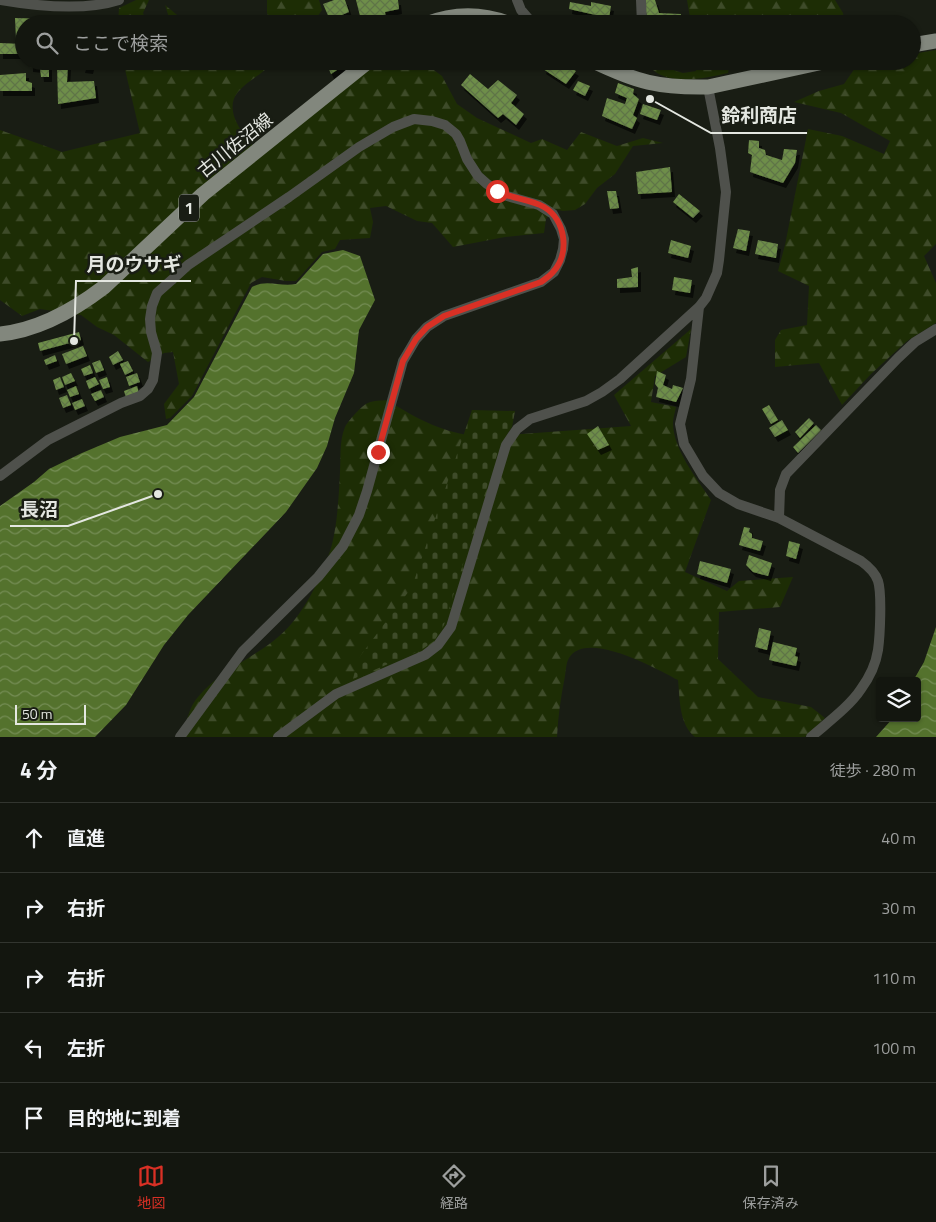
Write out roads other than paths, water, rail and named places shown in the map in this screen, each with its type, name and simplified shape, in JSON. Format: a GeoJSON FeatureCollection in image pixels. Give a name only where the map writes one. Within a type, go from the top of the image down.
{"type":"FeatureCollection","features":[{"type":"Feature","properties":{"kind":"main road"},"geometry":{"type":"LineString","coordinates":[[921,44],[936,41]]}},
{"type":"Feature","properties":{"kind":"main road","name":"古川佐沼線"},"geometry":{"type":"LineString","coordinates":[[0,334],[49,321],[70,311],[90,298],[203,194],[358,70]]}},
{"type":"Feature","properties":{"kind":"main road"},"geometry":{"type":"LineString","coordinates":[[615,70],[644,82],[674,87],[708,87],[786,70]]}},
{"type":"Feature","properties":{"kind":"street"},"geometry":{"type":"LineString","coordinates":[[1,0],[20,3],[86,6],[119,0]]}},
{"type":"Feature","properties":{"kind":"street"},"geometry":{"type":"LineString","coordinates":[[517,0],[525,15]]}},
{"type":"Feature","properties":{"kind":"street"},"geometry":{"type":"LineString","coordinates":[[641,0],[642,15]]}},
{"type":"Feature","properties":{"kind":"street"},"geometry":{"type":"LineString","coordinates":[[278,737],[336,694],[425,655],[438,645],[451,627],[506,445],[517,429],[530,419],[586,401],[602,392],[620,379],[699,307],[706,298],[718,267],[726,192],[720,148],[708,87]]}},
{"type":"Feature","properties":{"kind":"street"},"geometry":{"type":"LineString","coordinates":[[0,476],[48,440],[121,403],[140,396],[148,389],[153,380],[157,353],[151,332],[152,306],[157,293],[188,265],[359,147],[394,127],[414,119],[432,121],[444,125],[456,134],[467,159],[478,176],[487,184],[507,196],[546,208],[558,220],[564,239],[560,260],[554,272],[541,282],[444,316],[427,327],[416,339],[403,361],[367,491],[359,515],[343,546],[318,578],[243,651],[180,737]]}},
{"type":"Feature","properties":{"kind":"street"},"geometry":{"type":"LineString","coordinates":[[699,307],[691,379],[680,424],[684,444],[703,476],[719,493],[738,504],[779,518],[861,561],[871,569],[878,580],[880,594],[878,651],[870,674],[861,690],[851,701],[811,737]]}},
{"type":"Feature","properties":{"kind":"street"},"geometry":{"type":"LineString","coordinates":[[779,518],[780,496],[786,474],[898,358],[915,342],[936,329]]}},
{"type":"Feature","properties":{"kind":"water"},"geometry":{"type":"Polygon","coordinates":[[[343,250],[360,256],[375,300],[359,330],[354,373],[317,468],[286,512],[188,615],[164,645],[126,705],[95,737],[0,737],[0,506],[49,469],[120,437],[167,425],[194,397],[252,287],[268,283],[296,284],[323,254],[343,250]]]}},
{"type":"Feature","properties":{"kind":"water"},"geometry":{"type":"Polygon","coordinates":[[[936,627],[936,737],[876,737],[889,722],[921,722],[921,677],[915,677],[924,662],[936,627]]]}},
{"type":"Feature","properties":{"kind":"place","name":"鈴利商店"},"geometry":{"type":"Point","coordinates":[650,99]}},
{"type":"Feature","properties":{"kind":"place","name":"月のウサギ"},"geometry":{"type":"Point","coordinates":[74,341]}},
{"type":"Feature","properties":{"kind":"place","name":"長沼"},"geometry":{"type":"Point","coordinates":[158,494]}}]}
